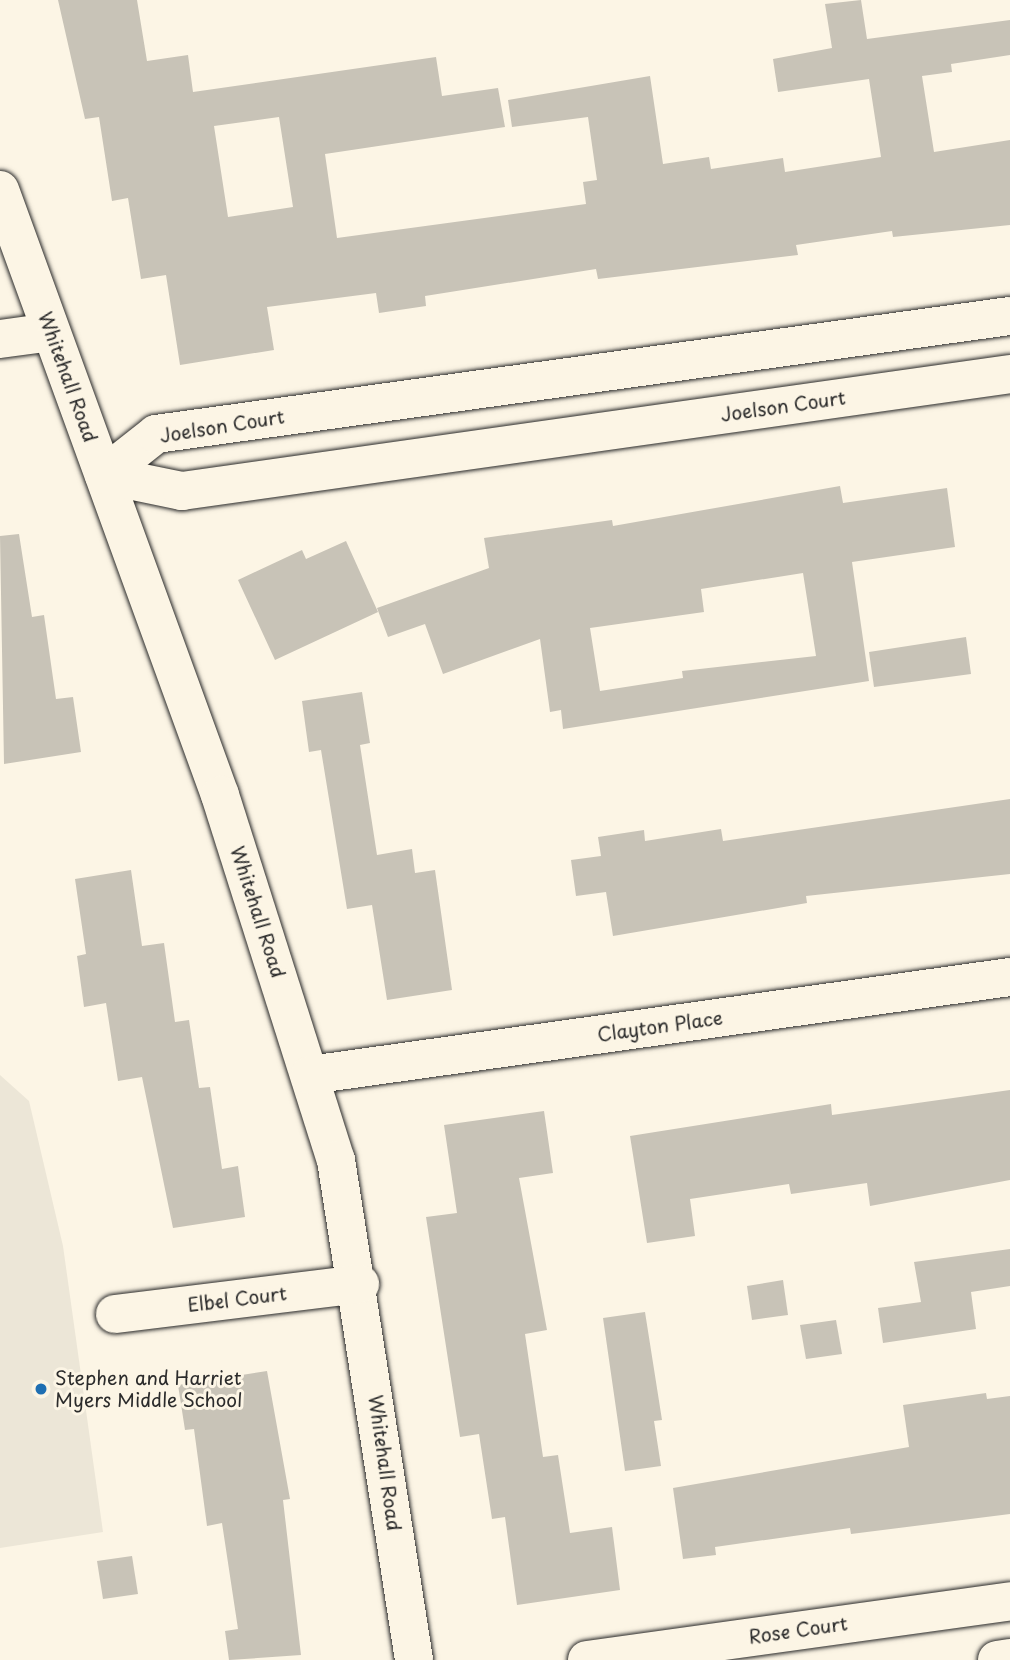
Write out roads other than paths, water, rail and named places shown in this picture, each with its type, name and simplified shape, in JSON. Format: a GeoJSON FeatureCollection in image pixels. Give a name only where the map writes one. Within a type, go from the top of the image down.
{"type":"FeatureCollection","features":[{"type":"Feature","properties":{"kind":"street","name":"Whitehall Road"},"geometry":{"type":"LineString","coordinates":[[0,190],[220,795],[336,1160],[360,1284],[414,1660]]}},
{"type":"Feature","properties":{"kind":"street","name":"Joelson Court"},"geometry":{"type":"LineString","coordinates":[[104,475],[156,434],[1010,316]]}},
{"type":"Feature","properties":{"kind":"street"},"geometry":{"type":"LineString","coordinates":[[953,324],[961,381]]}},
{"type":"Feature","properties":{"kind":"street"},"geometry":{"type":"LineString","coordinates":[[0,339],[51,332]]}},
{"type":"Feature","properties":{"kind":"street","name":"Joelson Court"},"geometry":{"type":"LineString","coordinates":[[104,475],[182,491],[1010,374]]}},
{"type":"Feature","properties":{"kind":"street"},"geometry":{"type":"LineString","coordinates":[[568,377],[577,436]]}},
{"type":"Feature","properties":{"kind":"street","name":"Clayton Place"},"geometry":{"type":"LineString","coordinates":[[310,1074],[1010,977]]}},
{"type":"Feature","properties":{"kind":"street","name":"Elbel Court"},"geometry":{"type":"LineString","coordinates":[[115,1314],[360,1284]]}},
{"type":"Feature","properties":{"kind":"street","name":"Rose Court"},"geometry":{"type":"LineString","coordinates":[[587,1660],[1010,1601]]}},
{"type":"Feature","properties":{"kind":"street"},"geometry":{"type":"LineString","coordinates":[[997,1660],[1010,1658]]}},
{"type":"Feature","properties":{"kind":"place","name":"Stephen and Harriet Myers Middle School"},"geometry":{"type":"Point","coordinates":[41,1389]}}]}
